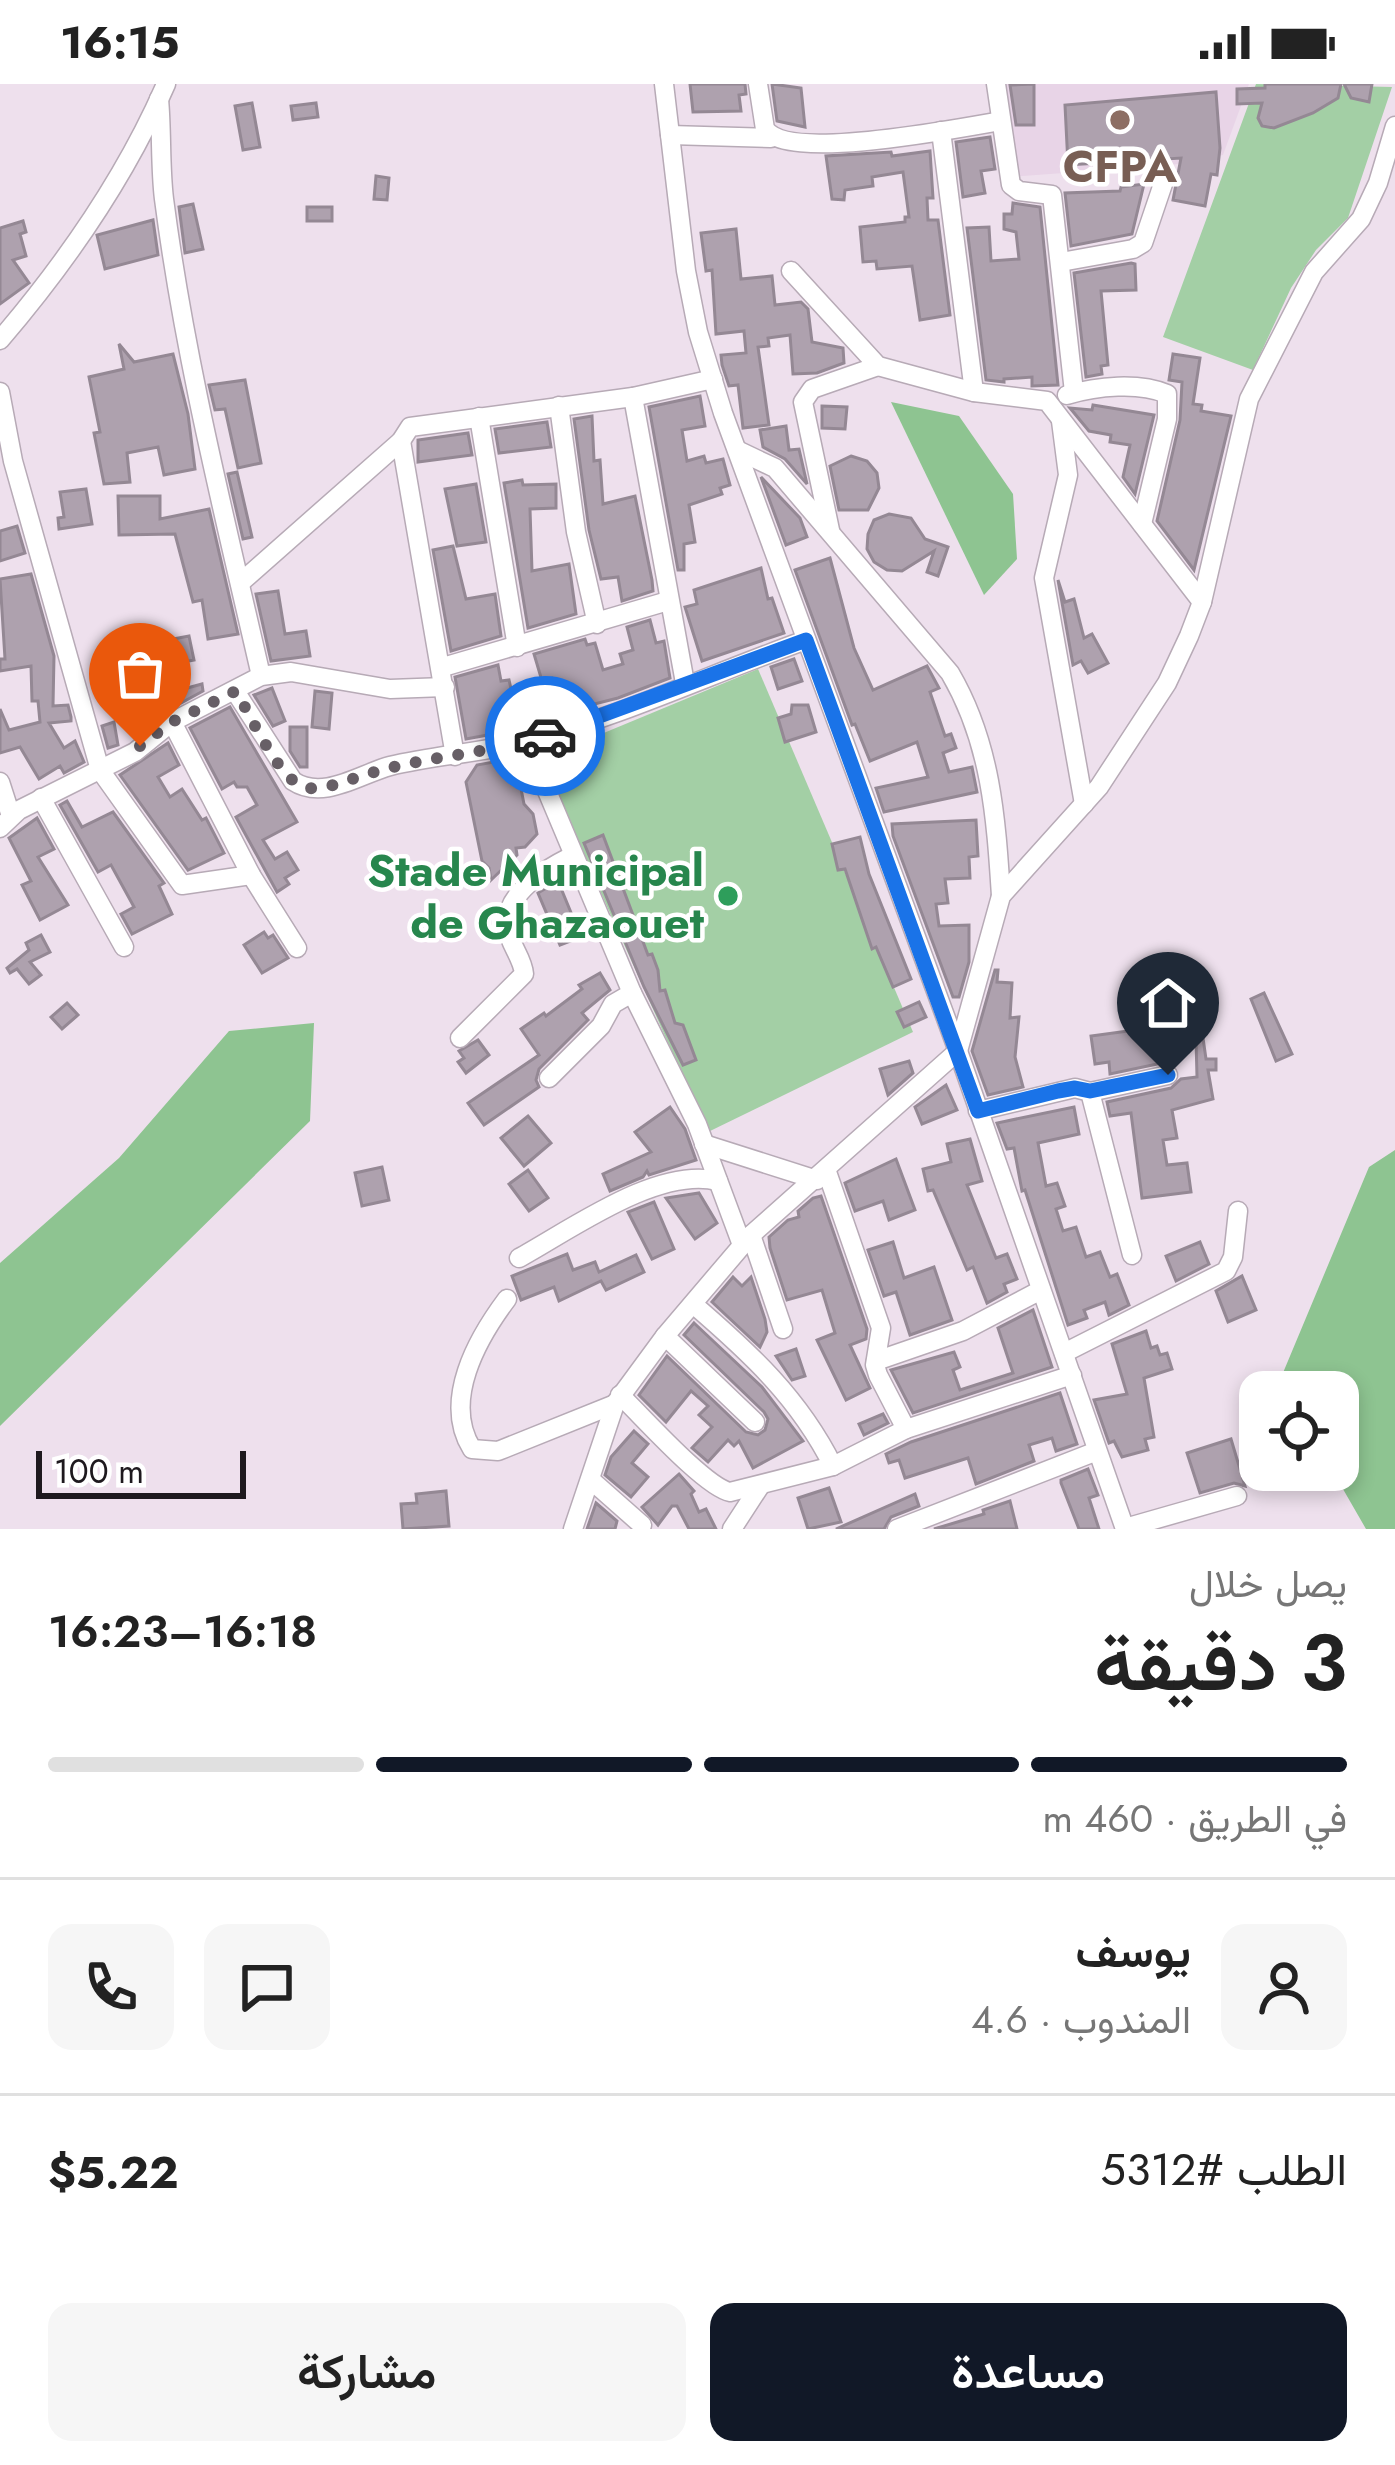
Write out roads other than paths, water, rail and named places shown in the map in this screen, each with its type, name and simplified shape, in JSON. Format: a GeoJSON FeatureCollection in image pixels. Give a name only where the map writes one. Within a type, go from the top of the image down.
{"type":"FeatureCollection","features":[{"type":"Feature","properties":{"kind":"street"},"geometry":{"type":"LineString","coordinates":[[664,84],[686,271],[712,379],[958,1051],[1125,1528],[1237,1496]]}},
{"type":"Feature","properties":{"kind":"street"},"geometry":{"type":"LineString","coordinates":[[758,84],[765,130],[771,138]]}},
{"type":"Feature","properties":{"kind":"street"},"geometry":{"type":"LineString","coordinates":[[996,84],[1011,185],[1019,191],[1052,195],[1074,392]]}},
{"type":"Feature","properties":{"kind":"street"},"geometry":{"type":"LineString","coordinates":[[0,340],[65,259],[162,91]]}},
{"type":"Feature","properties":{"kind":"street"},"geometry":{"type":"LineString","coordinates":[[162,91],[163,194],[177,284],[215,485],[261,676]]}},
{"type":"Feature","properties":{"kind":"street"},"geometry":{"type":"LineString","coordinates":[[670,135],[819,143],[1000,121]]}},
{"type":"Feature","properties":{"kind":"street"},"geometry":{"type":"LineString","coordinates":[[1001,896],[1084,804],[1167,683],[1202,602],[1249,399],[1314,272],[1361,219],[1378,183],[1395,126]]}},
{"type":"Feature","properties":{"kind":"street"},"geometry":{"type":"LineString","coordinates":[[941,131],[974,392]]}},
{"type":"Feature","properties":{"kind":"street"},"geometry":{"type":"LineString","coordinates":[[1061,262],[1143,243],[1163,182]]}},
{"type":"Feature","properties":{"kind":"street"},"geometry":{"type":"LineString","coordinates":[[791,272],[878,366],[974,392],[1047,401],[1074,392],[1120,388],[1168,394],[1167,419],[1142,524]]}},
{"type":"Feature","properties":{"kind":"street"},"geometry":{"type":"LineString","coordinates":[[831,534],[803,402],[812,389],[878,366]]}},
{"type":"Feature","properties":{"kind":"street"},"geometry":{"type":"LineString","coordinates":[[240,583],[416,425],[633,397],[712,379]]}},
{"type":"Feature","properties":{"kind":"street"},"geometry":{"type":"LineString","coordinates":[[0,392],[13,461],[100,770],[182,885],[250,875]]}},
{"type":"Feature","properties":{"kind":"street"},"geometry":{"type":"LineString","coordinates":[[633,397],[685,683]]}},
{"type":"Feature","properties":{"kind":"street"},"geometry":{"type":"LineString","coordinates":[[1047,401],[1202,602]]}},
{"type":"Feature","properties":{"kind":"street"},"geometry":{"type":"LineString","coordinates":[[559,406],[576,532],[597,624]]}},
{"type":"Feature","properties":{"kind":"street"},"geometry":{"type":"LineString","coordinates":[[479,417],[517,647]]}},
{"type":"Feature","properties":{"kind":"street"},"geometry":{"type":"LineString","coordinates":[[1061,419],[1068,475],[1044,578],[1084,804]]}},
{"type":"Feature","properties":{"kind":"street"},"geometry":{"type":"LineString","coordinates":[[401,442],[455,756]]}},
{"type":"Feature","properties":{"kind":"street"},"geometry":{"type":"LineString","coordinates":[[573,1529],[618,1400],[665,1336],[747,1240],[958,1051],[1001,896],[988,772],[966,702],[950,673],[775,468],[737,450]]}},
{"type":"Feature","properties":{"kind":"street"},"geometry":{"type":"LineString","coordinates":[[0,782],[5,822],[40,797],[134,752],[172,722],[261,676],[291,672],[390,689],[444,677],[517,647],[668,601]]}},
{"type":"Feature","properties":{"kind":"street"},"geometry":{"type":"LineString","coordinates":[[236,691],[265,740],[302,786],[322,789],[385,767],[526,741],[589,722],[806,640]]}},
{"type":"Feature","properties":{"kind":"street"},"geometry":{"type":"LineString","coordinates":[[172,722],[250,875],[297,948]]}},
{"type":"Feature","properties":{"kind":"street"},"geometry":{"type":"LineString","coordinates":[[526,741],[572,856],[783,1329]]}},
{"type":"Feature","properties":{"kind":"street"},"geometry":{"type":"LineString","coordinates":[[40,797],[124,947]]}},
{"type":"Feature","properties":{"kind":"street"},"geometry":{"type":"LineString","coordinates":[[460,1038],[524,974],[507,931],[513,907],[526,885],[572,856]]}},
{"type":"Feature","properties":{"kind":"street"},"geometry":{"type":"LineString","coordinates":[[549,1078],[601,1026],[613,1004],[632,993]]}},
{"type":"Feature","properties":{"kind":"street"},"geometry":{"type":"LineString","coordinates":[[978,1111],[1058,1091],[1090,1091],[1168,1075]]}},
{"type":"Feature","properties":{"kind":"street"},"geometry":{"type":"LineString","coordinates":[[1090,1091],[1132,1255]]}},
{"type":"Feature","properties":{"kind":"street"},"geometry":{"type":"LineString","coordinates":[[704,1144],[822,1176]]}},
{"type":"Feature","properties":{"kind":"street"},"geometry":{"type":"LineString","coordinates":[[519,1258],[664,1182],[696,1176],[718,1181]]}},
{"type":"Feature","properties":{"kind":"street"},"geometry":{"type":"LineString","coordinates":[[822,1176],[881,1328],[878,1375],[907,1429]]}},
{"type":"Feature","properties":{"kind":"street"},"geometry":{"type":"LineString","coordinates":[[1064,1353],[1226,1271],[1233,1258],[1238,1211]]}},
{"type":"Feature","properties":{"kind":"street"},"geometry":{"type":"LineString","coordinates":[[876,1361],[964,1331],[1041,1290]]}},
{"type":"Feature","properties":{"kind":"street"},"geometry":{"type":"LineString","coordinates":[[507,1298],[487,1326],[461,1394],[461,1431],[472,1449],[498,1451],[618,1400]]}},
{"type":"Feature","properties":{"kind":"street"},"geometry":{"type":"LineString","coordinates":[[693,1304],[785,1389],[813,1427],[833,1466]]}},
{"type":"Feature","properties":{"kind":"street"},"geometry":{"type":"LineString","coordinates":[[665,1336],[755,1422]]}},
{"type":"Feature","properties":{"kind":"street"},"geometry":{"type":"LineString","coordinates":[[618,1400],[720,1490],[760,1486],[833,1466],[907,1429],[1072,1375]]}},
{"type":"Feature","properties":{"kind":"street"},"geometry":{"type":"LineString","coordinates":[[897,1529],[1097,1451]]}},
{"type":"Feature","properties":{"kind":"street"},"geometry":{"type":"LineString","coordinates":[[591,1480],[642,1525]]}},
{"type":"Feature","properties":{"kind":"street"},"geometry":{"type":"LineString","coordinates":[[732,1529],[760,1486]]}},
{"type":"Feature","properties":{"kind":"place","name":"CFPA"},"geometry":{"type":"Point","coordinates":[1120,120]}},
{"type":"Feature","properties":{"kind":"place","name":"Stade Municipal de Ghazaouet"},"geometry":{"type":"Point","coordinates":[728,896]}}]}
